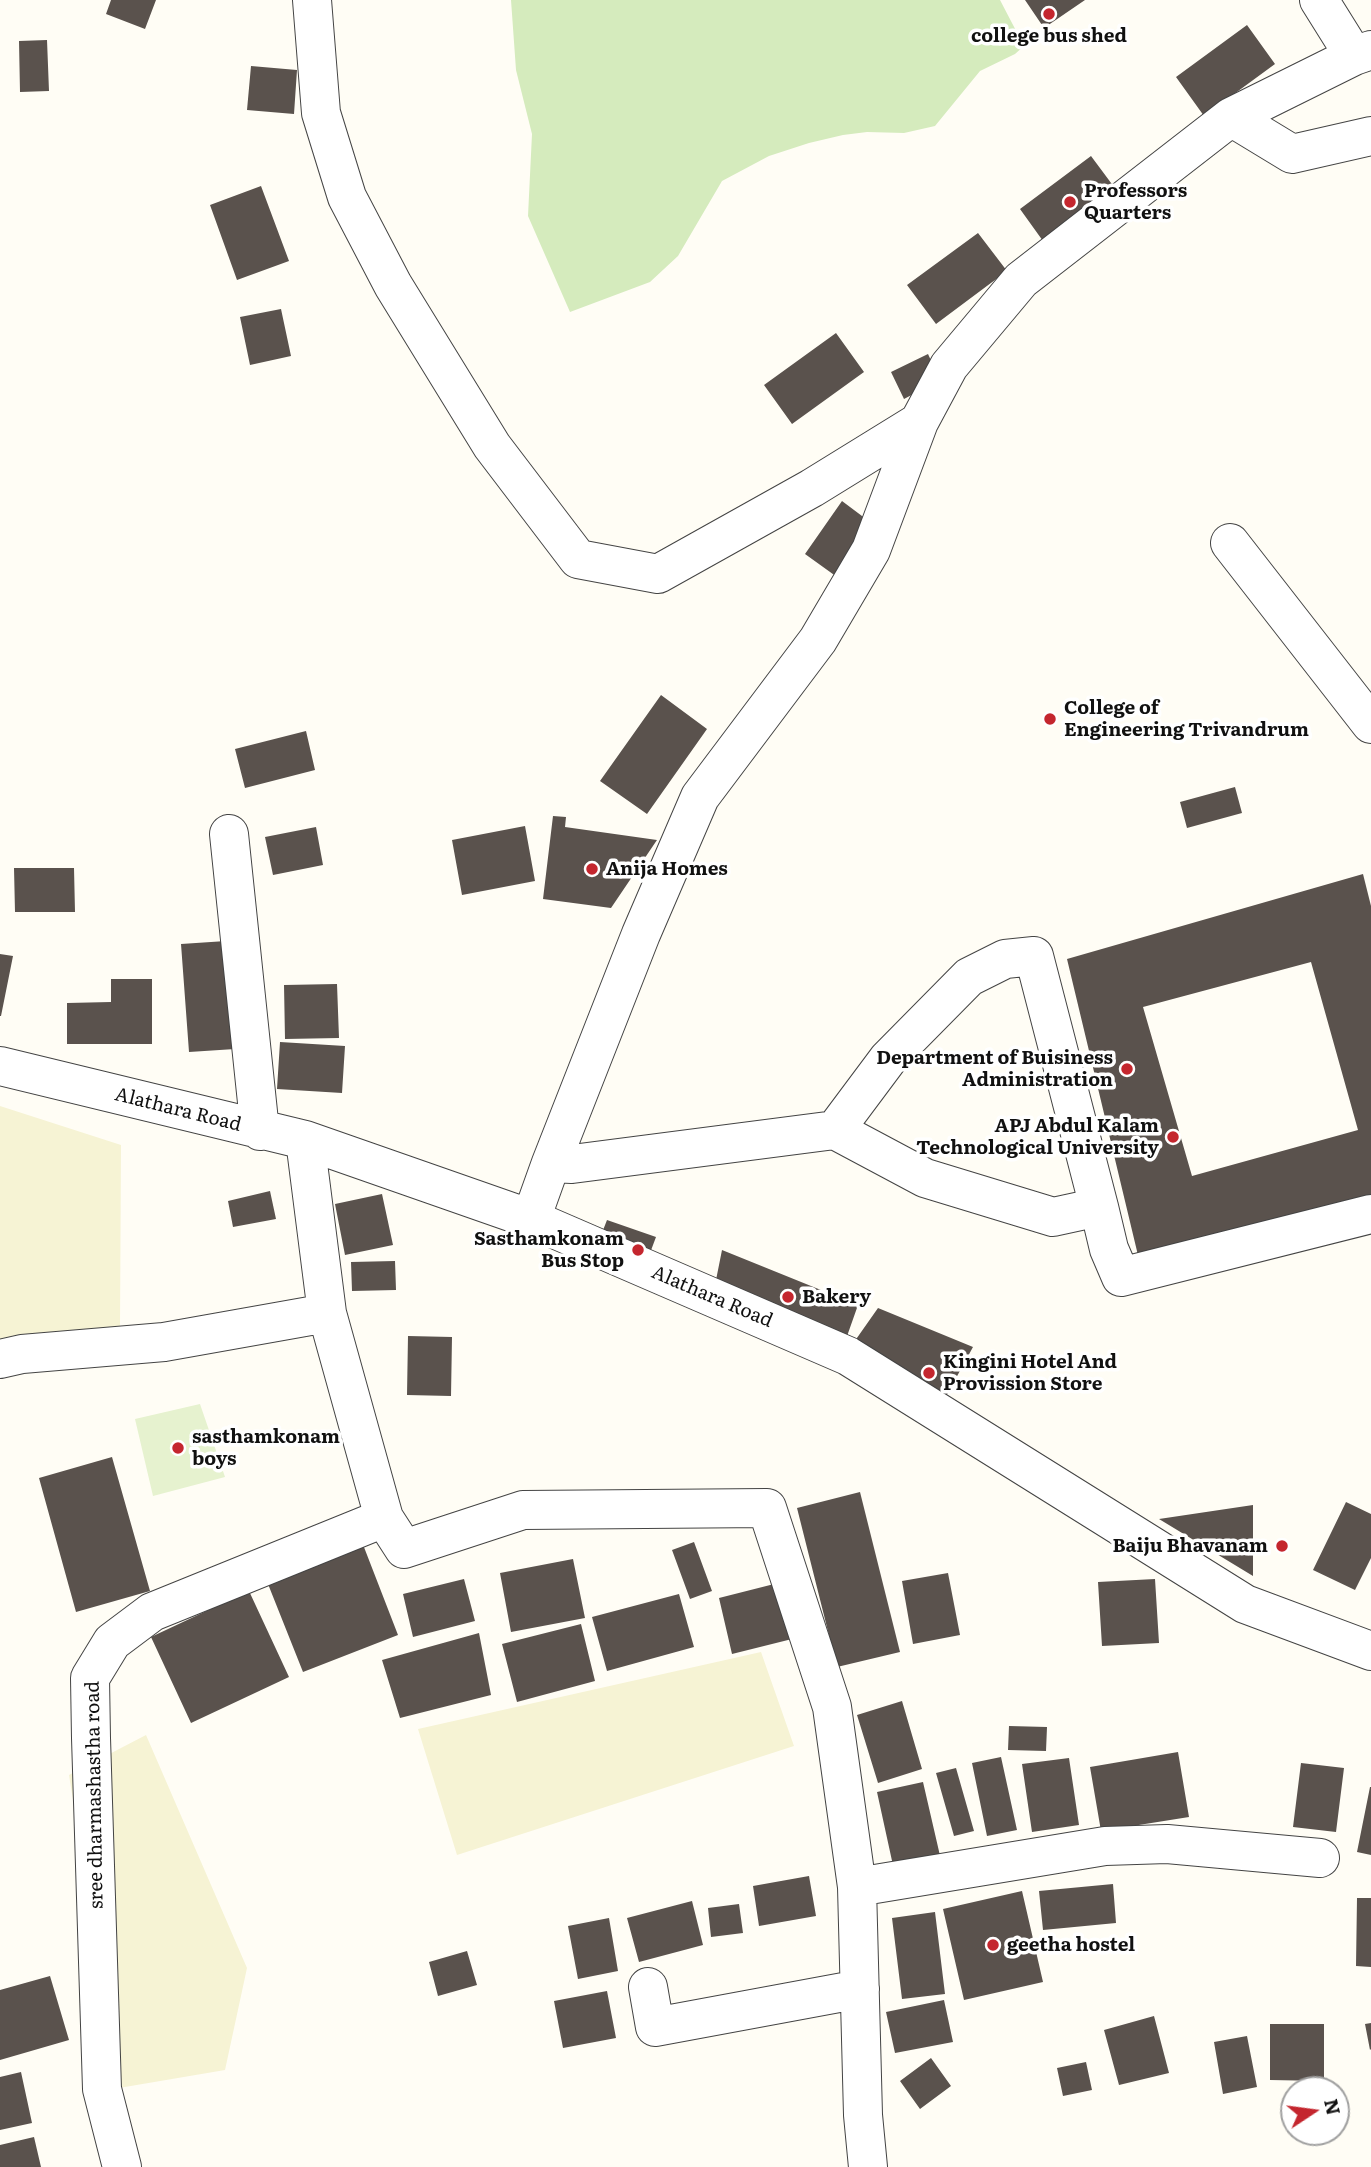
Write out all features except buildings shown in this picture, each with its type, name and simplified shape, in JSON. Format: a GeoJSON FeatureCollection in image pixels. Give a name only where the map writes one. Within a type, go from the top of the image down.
{"type":"FeatureCollection","features":[{"type":"Feature","properties":{"kind":"street"},"geometry":{"type":"LineString","coordinates":[[312,0],[321,113],[347,198],[393,285],[492,446],[578,559],[658,574],[812,488],[919,422]]}},
{"type":"Feature","properties":{"kind":"street"},"geometry":{"type":"LineString","coordinates":[[531,1219],[641,934],[700,797],[818,640],[871,550],[919,422],[949,366],[1021,280],[1231,117],[1363,53],[1319,0]]}},
{"type":"Feature","properties":{"kind":"street"},"geometry":{"type":"LineString","coordinates":[[1231,117],[1292,155],[1371,136]]}},
{"type":"Feature","properties":{"kind":"street"},"geometry":{"type":"LineString","coordinates":[[1230,543],[1371,724]]}},
{"type":"Feature","properties":{"kind":"street"},"geometry":{"type":"LineString","coordinates":[[229,834],[260,1131]]}},
{"type":"Feature","properties":{"kind":"street"},"geometry":{"type":"LineString","coordinates":[[835,1130],[888,1059],[969,977],[1005,959],[1034,956],[1109,1249],[1121,1277],[1371,1214]]}},
{"type":"Feature","properties":{"kind":"street","name":"Alathara Road"},"geometry":{"type":"LineString","coordinates":[[0,1066],[305,1140],[531,1219],[848,1356],[1245,1604],[1368,1643]]}},
{"type":"Feature","properties":{"kind":"street"},"geometry":{"type":"LineString","coordinates":[[551,1163],[572,1164],[835,1130],[925,1178],[1053,1217],[1099,1208]]}},
{"type":"Feature","properties":{"kind":"street"},"geometry":{"type":"LineString","coordinates":[[305,1140],[327,1313],[384,1518],[404,1549],[523,1510],[767,1508],[832,1707],[857,1887],[863,2115],[868,2167]]}},
{"type":"Feature","properties":{"kind":"street"},"geometry":{"type":"LineString","coordinates":[[0,1359],[22,1354],[164,1342],[327,1313]]}},
{"type":"Feature","properties":{"kind":"street","name":"sree dharmashastha road"},"geometry":{"type":"LineString","coordinates":[[121,2167],[102,2090],[90,1678],[112,1642],[152,1612],[384,1518]]}},
{"type":"Feature","properties":{"kind":"street"},"geometry":{"type":"LineString","coordinates":[[857,1887],[1105,1846],[1167,1843],[1320,1858]]}},
{"type":"Feature","properties":{"kind":"street"},"geometry":{"type":"LineString","coordinates":[[648,1987],[655,2027],[860,1989]]}},
{"type":"Feature","properties":{"kind":"shaded area"},"geometry":{"type":"Polygon","coordinates":[[[0,1106],[121,1145],[120,1327],[0,1359],[0,1106]]]}},
{"type":"Feature","properties":{"kind":"shaded area"},"geometry":{"type":"Polygon","coordinates":[[[761,1652],[794,1746],[457,1855],[418,1729],[761,1652]]]}},
{"type":"Feature","properties":{"kind":"shaded area"},"geometry":{"type":"Polygon","coordinates":[[[146,1735],[247,1968],[225,2070],[119,2088],[69,1775],[146,1735]]]}},
{"type":"Feature","properties":{"kind":"green space"},"geometry":{"type":"Polygon","coordinates":[[[511,0],[1000,0],[1024,46],[1015,54],[980,71],[935,126],[904,133],[867,132],[843,135],[809,143],[769,156],[722,181],[678,256],[650,282],[570,312],[528,216],[532,134],[516,70],[511,0]]]}},
{"type":"Feature","properties":{"kind":"green space","name":"sasthamkonam boys"},"geometry":{"type":"Polygon","coordinates":[[[200,1404],[225,1477],[153,1496],[135,1419],[200,1404]]]}},
{"type":"Feature","properties":{"kind":"place","name":"college bus shed"},"geometry":{"type":"Point","coordinates":[1049,14]}},
{"type":"Feature","properties":{"kind":"place","name":"Professors Quarters"},"geometry":{"type":"Point","coordinates":[1070,202]}},
{"type":"Feature","properties":{"kind":"place","name":"College of Engineering Trivandrum"},"geometry":{"type":"Point","coordinates":[1050,719]}},
{"type":"Feature","properties":{"kind":"place","name":"Anija Homes"},"geometry":{"type":"Point","coordinates":[592,869]}},
{"type":"Feature","properties":{"kind":"place","name":"Department of Buisiness Administration"},"geometry":{"type":"Point","coordinates":[1127,1069]}},
{"type":"Feature","properties":{"kind":"place","name":"APJ Abdul Kalam Technological University"},"geometry":{"type":"Point","coordinates":[1173,1137]}},
{"type":"Feature","properties":{"kind":"place","name":"Sasthamkonam Bus Stop"},"geometry":{"type":"Point","coordinates":[638,1250]}},
{"type":"Feature","properties":{"kind":"place","name":"Bakery"},"geometry":{"type":"Point","coordinates":[788,1297]}},
{"type":"Feature","properties":{"kind":"place","name":"Kingini Hotel And Provission Store"},"geometry":{"type":"Point","coordinates":[929,1373]}},
{"type":"Feature","properties":{"kind":"place","name":"sasthamkonam boys"},"geometry":{"type":"Point","coordinates":[178,1448]}},
{"type":"Feature","properties":{"kind":"place","name":"Baiju Bhavanam"},"geometry":{"type":"Point","coordinates":[1282,1546]}},
{"type":"Feature","properties":{"kind":"place","name":"geetha hostel"},"geometry":{"type":"Point","coordinates":[993,1945]}}]}
